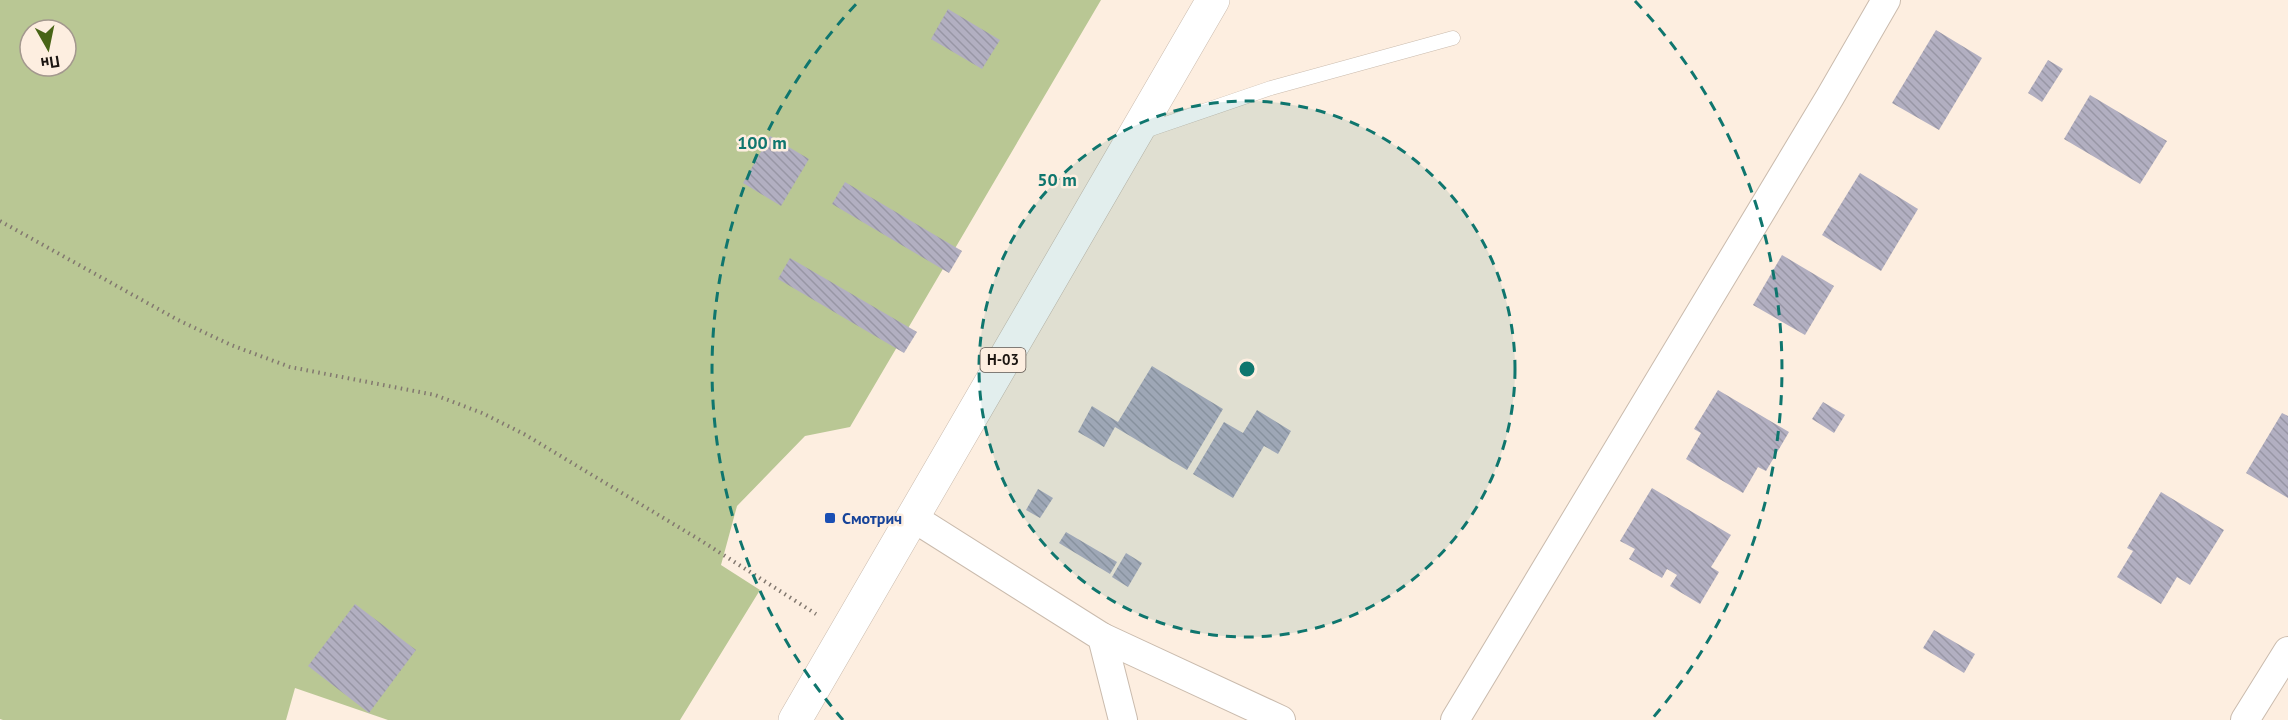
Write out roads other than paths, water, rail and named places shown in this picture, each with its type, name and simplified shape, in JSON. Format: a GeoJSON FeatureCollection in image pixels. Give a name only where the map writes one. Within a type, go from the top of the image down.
{"type":"FeatureCollection","features":[{"type":"Feature","properties":{"kind":"main road","name":"Н-03"},"geometry":{"type":"LineString","coordinates":[[795,720],[1214,0]]}},
{"type":"Feature","properties":{"kind":"street"},"geometry":{"type":"LineString","coordinates":[[1455,720],[1886,0]]}},
{"type":"Feature","properties":{"kind":"street"},"geometry":{"type":"LineString","coordinates":[[912,517],[1102,637],[1281,720]]}},
{"type":"Feature","properties":{"kind":"street"},"geometry":{"type":"LineString","coordinates":[[1102,637],[1123,720]]}},
{"type":"Feature","properties":{"kind":"street"},"geometry":{"type":"LineString","coordinates":[[2245,720],[2288,651]]}},
{"type":"Feature","properties":{"kind":"lane"},"geometry":{"type":"LineString","coordinates":[[1135,134],[1271,88],[1453,38]]}},
{"type":"Feature","properties":{"kind":"place","name":"Смотрич"},"geometry":{"type":"Point","coordinates":[830,518]}}]}
